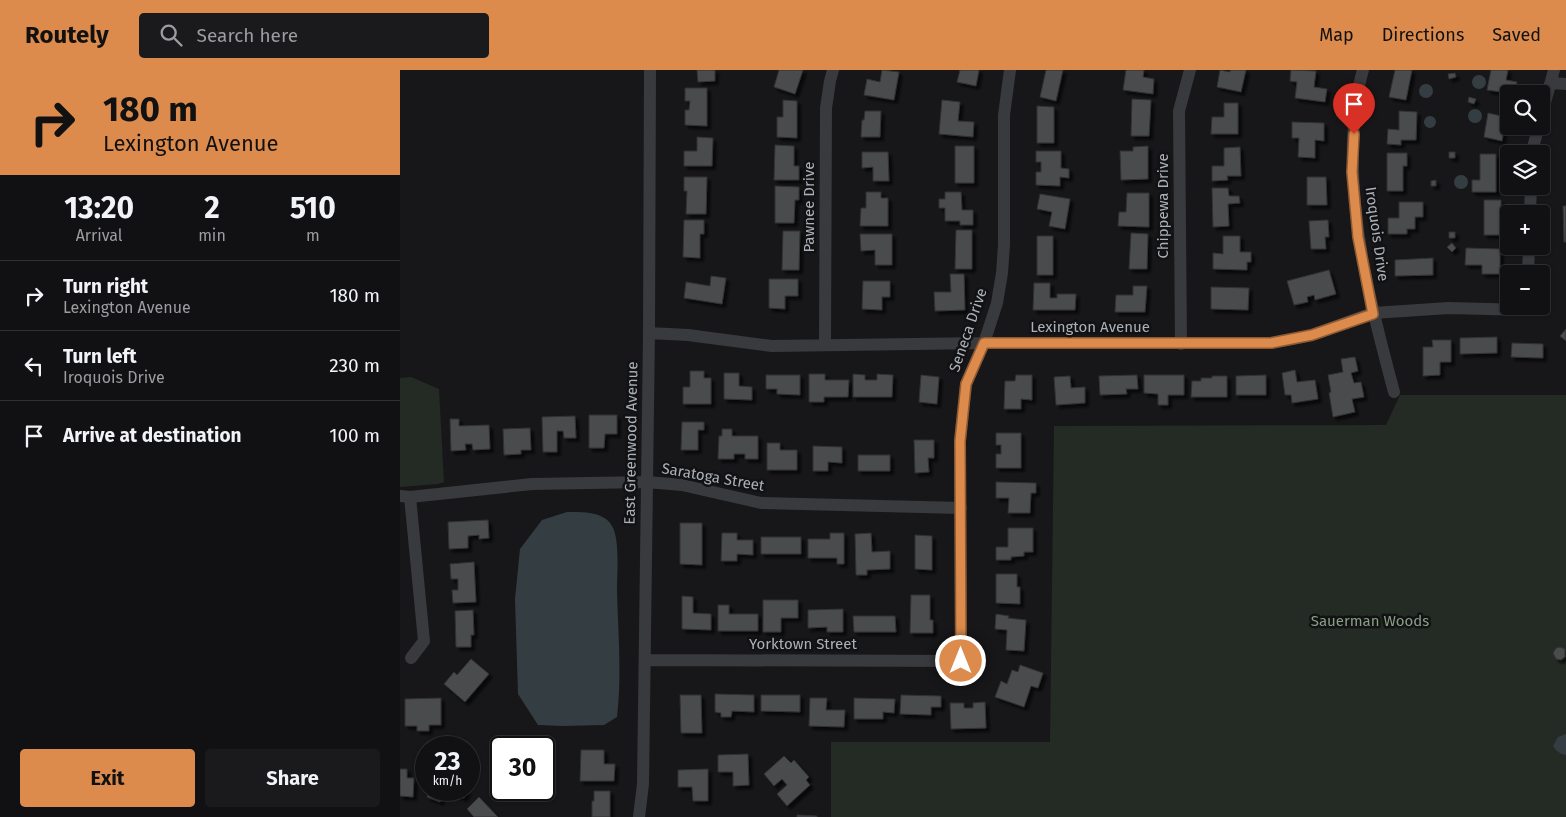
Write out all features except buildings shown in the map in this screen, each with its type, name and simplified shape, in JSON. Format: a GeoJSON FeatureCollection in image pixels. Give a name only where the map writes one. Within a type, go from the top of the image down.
{"type":"FeatureCollection","features":[{"type":"Feature","properties":{"kind":"street","name":"East Greenwood Avenue"},"geometry":{"type":"LineString","coordinates":[[639,817],[643,784],[645,660],[650,70]]}},
{"type":"Feature","properties":{"kind":"street","name":"Pawnee Drive"},"geometry":{"type":"LineString","coordinates":[[825,345],[826,108],[833,70]]}},
{"type":"Feature","properties":{"kind":"street","name":"Seneca Drive"},"geometry":{"type":"LineString","coordinates":[[961,661],[960,441],[966,384],[984,343],[998,303],[1004,245],[1004,115],[1010,70]]}},
{"type":"Feature","properties":{"kind":"street","name":"Chippewa Drive"},"geometry":{"type":"LineString","coordinates":[[1181,344],[1179,111],[1190,70]]}},
{"type":"Feature","properties":{"kind":"street","name":"Iroquois Drive"},"geometry":{"type":"LineString","coordinates":[[1363,70],[1354,114],[1352,172],[1358,237],[1373,314],[1394,392]]}},
{"type":"Feature","properties":{"kind":"street"},"geometry":{"type":"LineString","coordinates":[[1550,86],[1554,70]]}},
{"type":"Feature","properties":{"kind":"street"},"geometry":{"type":"LineString","coordinates":[[1551,83],[1566,84]]}},
{"type":"Feature","properties":{"kind":"street","name":"Lexington Avenue"},"geometry":{"type":"LineString","coordinates":[[649,333],[688,335],[772,346],[984,343],[1271,343],[1312,335],[1373,314],[1449,308],[1500,308]]}},
{"type":"Feature","properties":{"kind":"street","name":"Saratoga Street"},"geometry":{"type":"LineString","coordinates":[[405,497],[532,484],[647,482],[682,485],[761,503],[961,508]]}},
{"type":"Feature","properties":{"kind":"street"},"geometry":{"type":"LineString","coordinates":[[405,497],[424,642],[411,658]]}},
{"type":"Feature","properties":{"kind":"street","name":"Yorktown Street"},"geometry":{"type":"LineString","coordinates":[[645,660],[961,661]]}},
{"type":"Feature","properties":{"kind":"green space"},"geometry":{"type":"Polygon","coordinates":[[[411,377],[439,389],[444,482],[400,487],[400,378],[411,377]]]}},
{"type":"Feature","properties":{"kind":"green space","name":"Sauerman Woods"},"geometry":{"type":"Polygon","coordinates":[[[1400,395],[1566,395],[1566,817],[831,817],[831,742],[1050,742],[1054,426],[1386,425],[1400,395]]]}},
{"type":"Feature","properties":{"kind":"shaded area"},"geometry":{"type":"Polygon","coordinates":[[[1476,75],[1482,75],[1486,82],[1482,89],[1476,89],[1472,85],[1472,79],[1476,75]]]}},
{"type":"Feature","properties":{"kind":"shaded area"},"geometry":{"type":"Polygon","coordinates":[[[1423,84],[1429,84],[1433,91],[1429,98],[1423,98],[1419,94],[1419,88],[1423,84]]]}},
{"type":"Feature","properties":{"kind":"shaded area"},"geometry":{"type":"Polygon","coordinates":[[[1475,109],[1480,111],[1482,116],[1480,121],[1475,123],[1470,121],[1468,116],[1470,111],[1475,109]]]}},
{"type":"Feature","properties":{"kind":"shaded area"},"geometry":{"type":"Polygon","coordinates":[[[1428,116],[1432,116],[1436,122],[1432,128],[1428,128],[1424,124],[1424,120],[1428,116]]]}},
{"type":"Feature","properties":{"kind":"shaded area"},"geometry":{"type":"Polygon","coordinates":[[[1461,175],[1466,177],[1468,182],[1466,187],[1461,189],[1456,187],[1454,182],[1456,177],[1461,175]]]}},
{"type":"Feature","properties":{"kind":"shaded area"},"geometry":{"type":"Polygon","coordinates":[[[567,512],[592,513],[604,517],[615,532],[618,557],[619,685],[617,717],[604,725],[538,725],[518,694],[515,599],[520,549],[542,520],[567,512]]]}},
{"type":"Feature","properties":{"kind":"shaded area"},"geometry":{"type":"Polygon","coordinates":[[[1566,734],[1566,755],[1558,752],[1553,746],[1558,737],[1566,734]]]}},
{"type":"Feature","properties":{"kind":"route"},"geometry":{"type":"LineString","coordinates":[[961,661],[960,441],[966,384],[984,343],[1271,343],[1312,335],[1373,314],[1358,237],[1352,172],[1354,134]]}}]}
